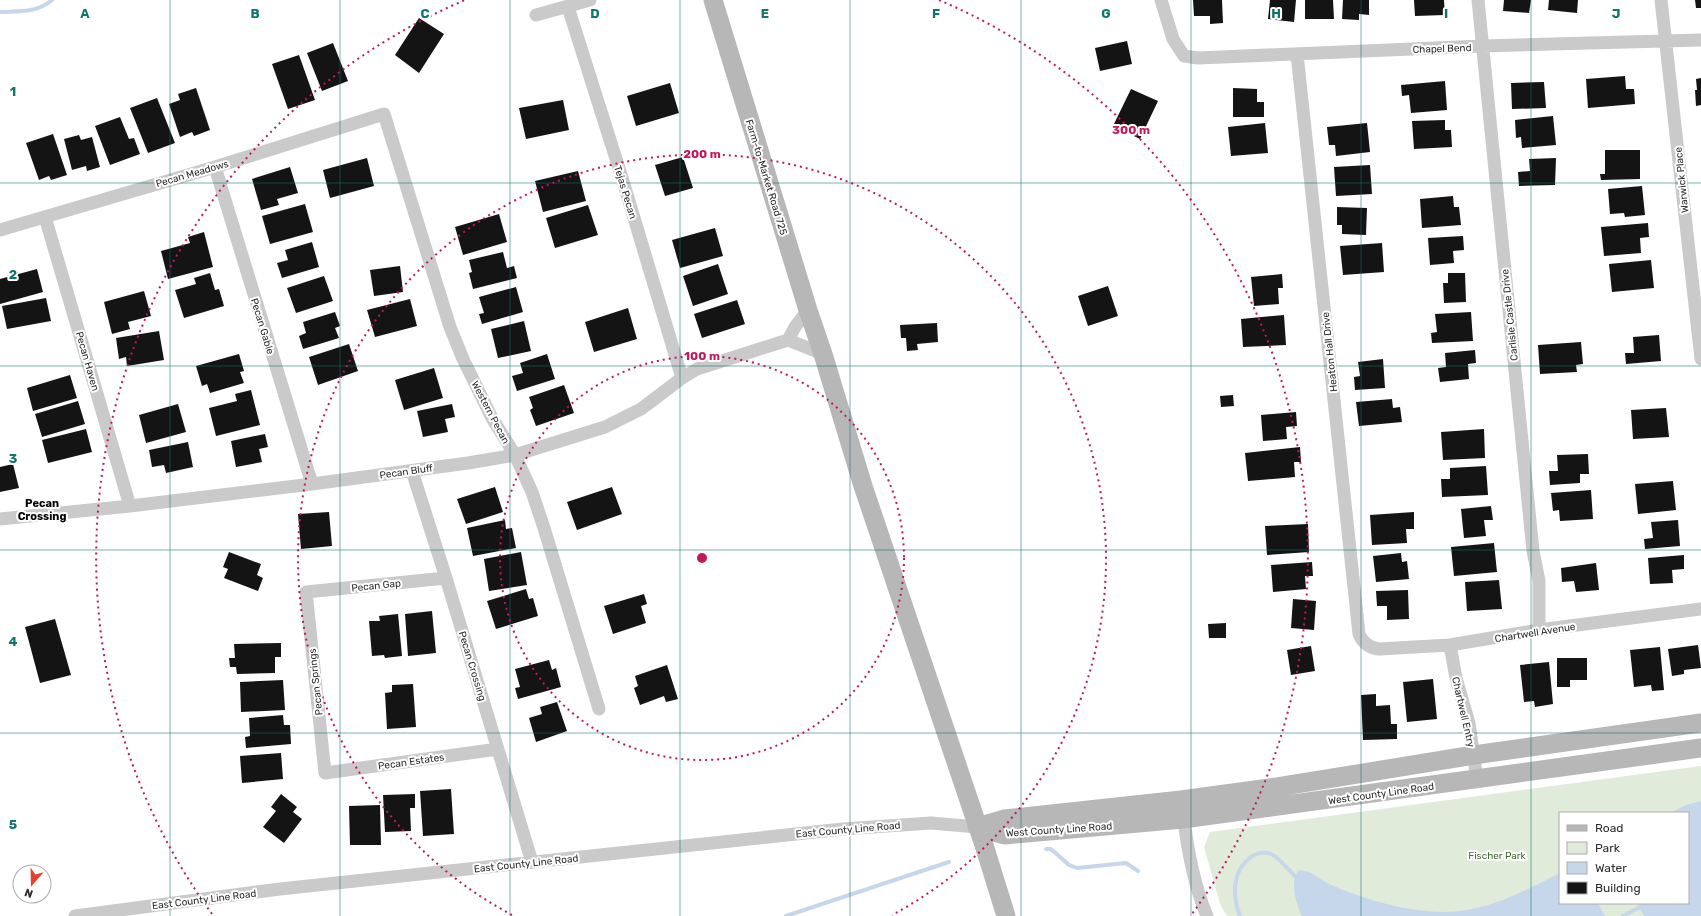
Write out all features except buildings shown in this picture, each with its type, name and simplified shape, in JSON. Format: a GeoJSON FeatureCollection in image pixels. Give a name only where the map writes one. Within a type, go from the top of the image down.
{"type":"FeatureCollection","features":[{"type":"Feature","properties":{"kind":"main road","name":"Farm-to-Market Road 725"},"geometry":{"type":"LineString","coordinates":[[713,0],[808,310],[823,354],[862,486],[1006,916]]}},
{"type":"Feature","properties":{"kind":"main road","name":"West County Line Road"},"geometry":{"type":"LineString","coordinates":[[1182,809],[1277,787],[1474,755],[1701,723]]}},
{"type":"Feature","properties":{"kind":"main road","name":"West County Line Road"},"geometry":{"type":"LineString","coordinates":[[977,827],[1005,835],[1182,809],[1477,780],[1701,748]]}},
{"type":"Feature","properties":{"kind":"street"},"geometry":{"type":"LineString","coordinates":[[536,15],[590,0]]}},
{"type":"Feature","properties":{"kind":"street","name":"Chapel Bend"},"geometry":{"type":"LineString","coordinates":[[1161,0],[1173,38],[1184,56],[1198,58],[1482,46],[1701,40]]}},
{"type":"Feature","properties":{"kind":"street","name":"Carlisle Castle Drive"},"geometry":{"type":"LineString","coordinates":[[1478,0],[1533,551],[1539,581],[1539,630]]}},
{"type":"Feature","properties":{"kind":"street","name":"Warwick Place"},"geometry":{"type":"LineString","coordinates":[[1661,0],[1701,359]]}},
{"type":"Feature","properties":{"kind":"street","name":"Tejas Pecan"},"geometry":{"type":"LineString","coordinates":[[568,7],[623,181],[682,378]]}},
{"type":"Feature","properties":{"kind":"street","name":"Heaton Hall Drive"},"geometry":{"type":"LineString","coordinates":[[1297,54],[1359,634],[1368,646]]}},
{"type":"Feature","properties":{"kind":"street","name":"Pecan Meadows"},"geometry":{"type":"LineString","coordinates":[[0,230],[215,167],[384,114]]}},
{"type":"Feature","properties":{"kind":"street","name":"Western Pecan"},"geometry":{"type":"LineString","coordinates":[[384,114],[450,327],[463,359],[492,418],[515,455],[532,492],[599,709]]}},
{"type":"Feature","properties":{"kind":"street","name":"Pecan Gable"},"geometry":{"type":"LineString","coordinates":[[215,167],[312,484]]}},
{"type":"Feature","properties":{"kind":"street","name":"Pecan Haven"},"geometry":{"type":"LineString","coordinates":[[45,217],[130,506]]}},
{"type":"Feature","properties":{"kind":"street"},"geometry":{"type":"LineString","coordinates":[[808,310],[795,327],[788,340],[823,354]]}},
{"type":"Feature","properties":{"kind":"street","name":"Pecan Bluff"},"geometry":{"type":"LineString","coordinates":[[0,519],[130,506],[312,484],[412,471],[515,455],[605,427],[641,409],[682,378],[697,369],[788,340]]}},
{"type":"Feature","properties":{"kind":"street","name":"Pecan Crossing"},"geometry":{"type":"LineString","coordinates":[[412,471],[532,862]]}},
{"type":"Feature","properties":{"kind":"street","name":"Pecan Gap"},"geometry":{"type":"LineString","coordinates":[[306,592],[446,578]]}},
{"type":"Feature","properties":{"kind":"street","name":"Pecan Springs"},"geometry":{"type":"LineString","coordinates":[[306,592],[325,772]]}},
{"type":"Feature","properties":{"kind":"street","name":"Chartwell Avenue"},"geometry":{"type":"LineString","coordinates":[[1368,646],[1386,649],[1450,645],[1539,630],[1701,609]]}},
{"type":"Feature","properties":{"kind":"street","name":"Chartwell Entry"},"geometry":{"type":"LineString","coordinates":[[1450,645],[1456,678],[1469,723],[1477,780]]}},
{"type":"Feature","properties":{"kind":"street","name":"Pecan Estates"},"geometry":{"type":"LineString","coordinates":[[325,772],[498,749]]}},
{"type":"Feature","properties":{"kind":"street"},"geometry":{"type":"LineString","coordinates":[[1182,809],[1187,846],[1194,877],[1199,896],[1207,916]]}},
{"type":"Feature","properties":{"kind":"street","name":"East County Line Road"},"geometry":{"type":"LineString","coordinates":[[75,916],[280,889],[843,828],[931,823],[977,827]]}},
{"type":"Feature","properties":{"kind":"green space","name":"Fischer Park"},"geometry":{"type":"Polygon","coordinates":[[[1701,766],[1701,916],[1227,916],[1220,904],[1204,847],[1210,832],[1701,766]]]}},
{"type":"Feature","properties":{"kind":"water"},"geometry":{"type":"Polygon","coordinates":[[[1701,801],[1701,916],[1644,916],[1638,904],[1689,904],[1689,812],[1672,812],[1686,805],[1701,801]]]}},
{"type":"Feature","properties":{"kind":"water"},"geometry":{"type":"Polygon","coordinates":[[[1299,870],[1312,873],[1329,884],[1350,893],[1398,907],[1426,911],[1454,912],[1503,900],[1527,890],[1559,874],[1559,904],[1599,904],[1605,916],[1302,916],[1294,893],[1294,880],[1299,870]]]}},
{"type":"Feature","properties":{"kind":"waterway"},"geometry":{"type":"LineString","coordinates":[[0,12],[34,9],[52,0]]}},
{"type":"Feature","properties":{"kind":"waterway"},"geometry":{"type":"LineString","coordinates":[[1046,849],[1051,849],[1069,865],[1077,868],[1126,863],[1138,871]]}},
{"type":"Feature","properties":{"kind":"waterway"},"geometry":{"type":"LineString","coordinates":[[1240,916],[1237,908],[1235,884],[1240,869],[1251,857],[1261,853],[1271,854],[1298,879]]}},
{"type":"Feature","properties":{"kind":"waterway"},"geometry":{"type":"LineString","coordinates":[[786,916],[949,862]]}},
{"type":"Feature","properties":{"kind":"waterway"},"geometry":{"type":"LineString","coordinates":[[1623,916],[1646,904]]}},
{"type":"Feature","properties":{"kind":"district","name":"Pecan Crossing"},"geometry":{"type":"Point","coordinates":[42,509]}}]}
